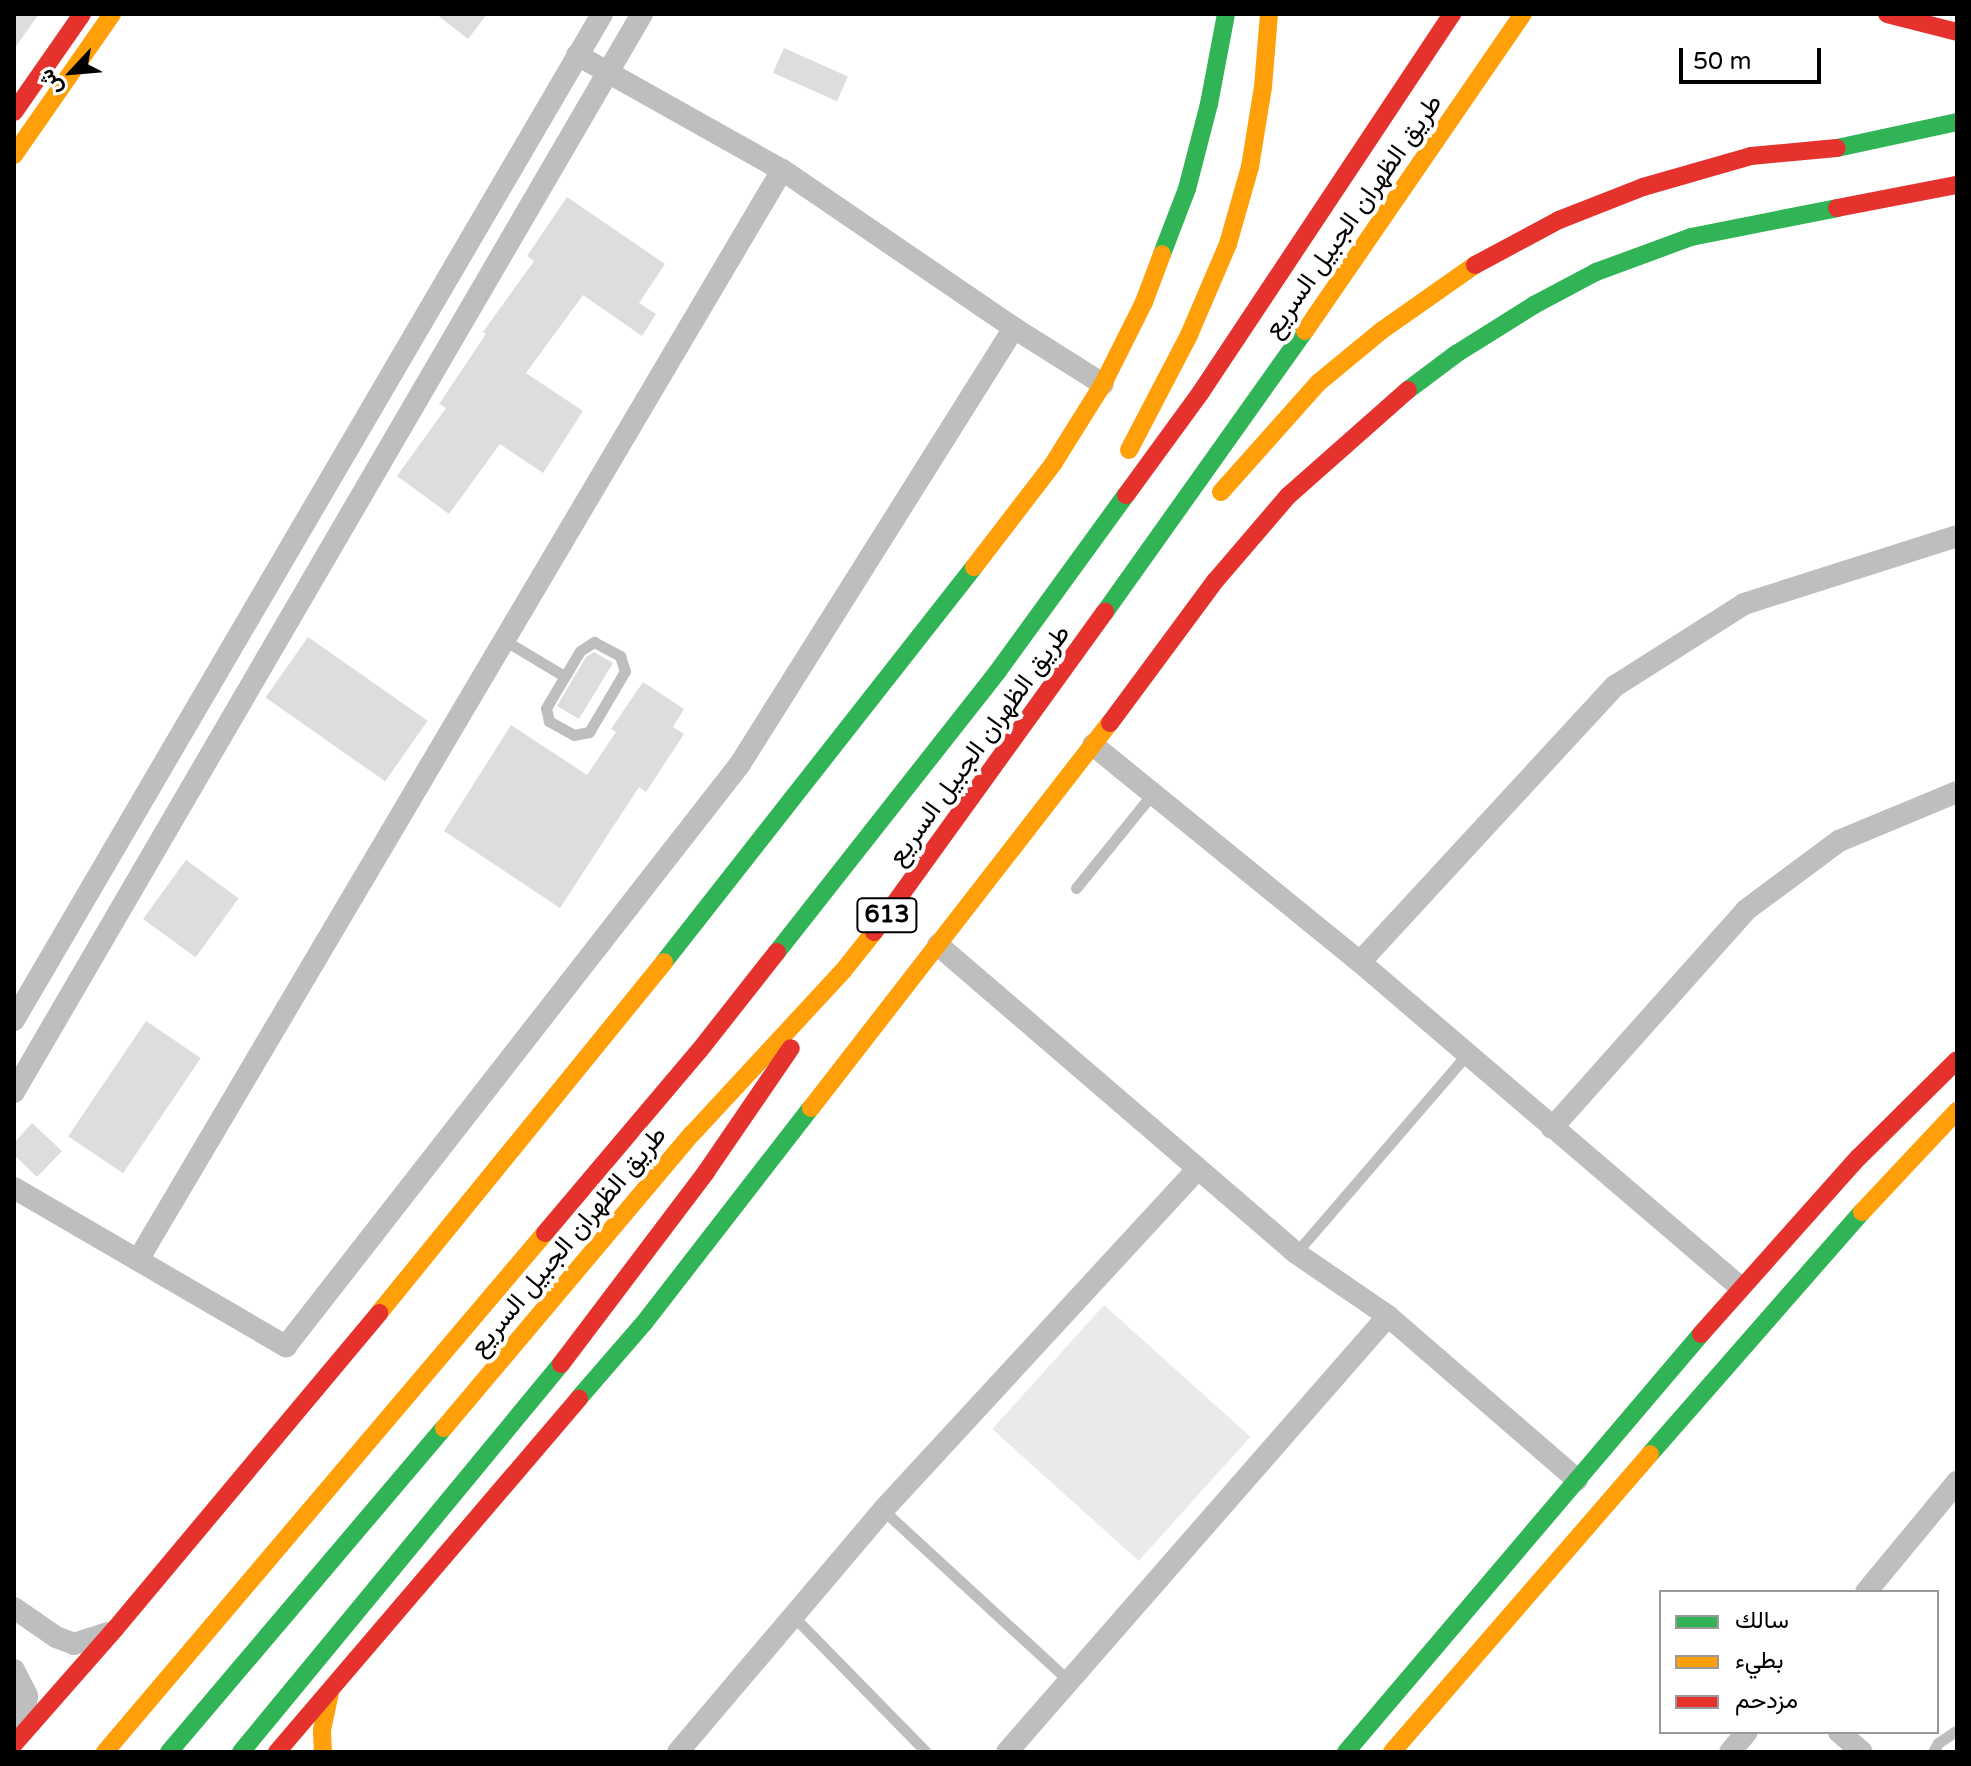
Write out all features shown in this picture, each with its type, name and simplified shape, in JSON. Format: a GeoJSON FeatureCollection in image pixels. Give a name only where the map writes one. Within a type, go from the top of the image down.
{"type":"FeatureCollection","features":[{"type":"Feature","properties":{"kind":"main road"},"geometry":{"type":"LineString","coordinates":[[14,112],[82,14]]}},
{"type":"Feature","properties":{"kind":"main road"},"geometry":{"type":"LineString","coordinates":[[14,155],[112,14]]}},
{"type":"Feature","properties":{"kind":"main road"},"geometry":{"type":"LineString","coordinates":[[17,1741],[115,1629],[522,1141],[778,820],[1053,464],[1103,384],[1144,302],[1187,189],[1209,104],[1226,14]]}},
{"type":"Feature","properties":{"kind":"main road"},"geometry":{"type":"LineString","coordinates":[[1123,461],[1166,384],[1228,244],[1250,167],[1263,87],[1269,14]]}},
{"type":"Feature","properties":{"kind":"main road","name":"طريق الظهران الجبيل السريع"},"geometry":{"type":"LineString","coordinates":[[105,1752],[699,1051],[998,671],[1201,392],[1452,14]]}},
{"type":"Feature","properties":{"kind":"main road","name":"طريق الظهران الجبيل السريع"},"geometry":{"type":"LineString","coordinates":[[169,1752],[692,1134],[843,971],[909,887],[1385,219],[1523,14]]}},
{"type":"Feature","properties":{"kind":"main road"},"geometry":{"type":"LineString","coordinates":[[1887,14],[1957,32]]}},
{"type":"Feature","properties":{"kind":"main road"},"geometry":{"type":"LineString","coordinates":[[1852,146],[1957,122]]}},
{"type":"Feature","properties":{"kind":"main road"},"geometry":{"type":"LineString","coordinates":[[1205,509],[1318,383],[1381,331],[1466,270],[1559,220],[1643,187],[1751,156],[1957,134]]}},
{"type":"Feature","properties":{"kind":"main road"},"geometry":{"type":"LineString","coordinates":[[277,1752],[644,1323],[1093,745],[1216,580],[1288,496],[1384,408],[1456,354],[1534,305],[1596,272],[1691,237],[1957,185]]}},
{"type":"Feature","properties":{"kind":"main road"},"geometry":{"type":"LineString","coordinates":[[998,671],[1099,500]]}},
{"type":"Feature","properties":{"kind":"main road"},"geometry":{"type":"LineString","coordinates":[[1061,677],[1185,533]]}},
{"type":"Feature","properties":{"kind":"main road"},"geometry":{"type":"LineString","coordinates":[[241,1752],[576,1346],[706,1172],[843,971]]}},
{"type":"Feature","properties":{"kind":"main road"},"geometry":{"type":"LineString","coordinates":[[1346,1752],[1740,1287],[1858,1158],[1957,1060]]}},
{"type":"Feature","properties":{"kind":"main road"},"geometry":{"type":"LineString","coordinates":[[1392,1752],[1826,1251],[1957,1111]]}},
{"type":"Feature","properties":{"kind":"main road"},"geometry":{"type":"LineString","coordinates":[[1503,1624],[1505,1604],[1515,1586],[1581,1509],[1583,1494],[1577,1480]]}},
{"type":"Feature","properties":{"kind":"main road"},"geometry":{"type":"LineString","coordinates":[[90,1752],[187,1655]]}},
{"type":"Feature","properties":{"kind":"main road"},"geometry":{"type":"LineString","coordinates":[[1383,1752],[1377,1739],[1378,1730],[1407,1693],[1410,1675]]}},
{"type":"Feature","properties":{"kind":"main road"},"geometry":{"type":"LineString","coordinates":[[323,1752],[322,1730],[330,1692]]}},
{"type":"Feature","properties":{"kind":"street"},"geometry":{"type":"LineString","coordinates":[[14,1020],[602,14]]}},
{"type":"Feature","properties":{"kind":"street"},"geometry":{"type":"LineString","coordinates":[[14,1092],[642,14]]}},
{"type":"Feature","properties":{"kind":"street"},"geometry":{"type":"LineString","coordinates":[[577,55],[782,170],[1014,328],[1103,384]]}},
{"type":"Feature","properties":{"kind":"street"},"geometry":{"type":"LineString","coordinates":[[138,1260],[782,170]]}},
{"type":"Feature","properties":{"kind":"street"},"geometry":{"type":"LineString","coordinates":[[14,1188],[286,1346],[740,764],[1014,328]]}},
{"type":"Feature","properties":{"kind":"street"},"geometry":{"type":"LineString","coordinates":[[1360,962],[1615,686],[1744,604],[1957,536]]}},
{"type":"Feature","properties":{"kind":"street"},"geometry":{"type":"LineString","coordinates":[[1093,745],[1360,962],[1740,1287]]}},
{"type":"Feature","properties":{"kind":"street"},"geometry":{"type":"LineString","coordinates":[[1552,1128],[1746,910],[1839,841],[1957,792]]}},
{"type":"Feature","properties":{"kind":"street"},"geometry":{"type":"LineString","coordinates":[[938,945],[1296,1253],[1388,1316],[1577,1480]]}},
{"type":"Feature","properties":{"kind":"street"},"geometry":{"type":"LineString","coordinates":[[680,1751],[883,1510],[1198,1169]]}},
{"type":"Feature","properties":{"kind":"street"},"geometry":{"type":"LineString","coordinates":[[1007,1752],[1388,1316]]}},
{"type":"Feature","properties":{"kind":"street"},"geometry":{"type":"LineString","coordinates":[[1868,1590],[1957,1482]]}},
{"type":"Feature","properties":{"kind":"street"},"geometry":{"type":"LineString","coordinates":[[14,1608],[56,1637],[74,1644],[115,1629]]}},
{"type":"Feature","properties":{"kind":"street"},"geometry":{"type":"LineString","coordinates":[[14,1670],[27,1696],[17,1741]]}},
{"type":"Feature","properties":{"kind":"street"},"geometry":{"type":"LineString","coordinates":[[1730,1752],[1745,1734]]}},
{"type":"Feature","properties":{"kind":"street"},"geometry":{"type":"LineString","coordinates":[[1841,1734],[1862,1752]]}},
{"type":"Feature","properties":{"kind":"lane"},"geometry":{"type":"LineString","coordinates":[[504,640],[564,676]]}},
{"type":"Feature","properties":{"kind":"lane"},"geometry":{"type":"LineString","coordinates":[[594,642],[620,656],[624,663],[625,671],[589,732],[581,735],[549,721],[546,714],[546,708],[564,676],[580,651],[594,642]]}},
{"type":"Feature","properties":{"kind":"lane"},"geometry":{"type":"LineString","coordinates":[[1076,888],[1152,794]]}},
{"type":"Feature","properties":{"kind":"lane"},"geometry":{"type":"LineString","coordinates":[[1296,1253],[1467,1054]]}},
{"type":"Feature","properties":{"kind":"lane"},"geometry":{"type":"LineString","coordinates":[[883,1510],[1069,1681]]}},
{"type":"Feature","properties":{"kind":"lane"},"geometry":{"type":"LineString","coordinates":[[792,1615],[926,1752]]}},
{"type":"Feature","properties":{"kind":"lane"},"geometry":{"type":"LineString","coordinates":[[1933,1752],[1938,1743],[1957,1730]]}},
{"type":"Feature","properties":{"kind":"shaded area"},"geometry":{"type":"Polygon","coordinates":[[[1104,1305],[1250,1437],[1139,1561],[992,1429],[1104,1305]]]}},
{"type":"Feature","properties":{"kind":"building"},"geometry":{"type":"Polygon","coordinates":[[[14,14],[39,14],[14,49],[14,14]]]}},
{"type":"Feature","properties":{"kind":"building"},"geometry":{"type":"Polygon","coordinates":[[[436,14],[487,14],[468,39],[436,14]]]}},
{"type":"Feature","properties":{"kind":"building"},"geometry":{"type":"Polygon","coordinates":[[[784,48],[848,76],[837,101],[773,73],[784,48]]]}},
{"type":"Feature","properties":{"kind":"building"},"geometry":{"type":"Polygon","coordinates":[[[567,197],[665,264],[639,303],[656,314],[642,336],[583,295],[526,373],[583,411],[543,473],[500,444],[449,514],[397,476],[446,408],[439,404],[486,334],[483,332],[534,261],[527,256],[567,197]]]}},
{"type":"Feature","properties":{"kind":"building"},"geometry":{"type":"Polygon","coordinates":[[[308,637],[428,721],[385,781],[266,698],[308,637]]]}},
{"type":"Feature","properties":{"kind":"building"},"geometry":{"type":"Polygon","coordinates":[[[594,652],[613,663],[579,719],[557,706],[586,657],[594,652]]]}},
{"type":"Feature","properties":{"kind":"building"},"geometry":{"type":"Polygon","coordinates":[[[643,682],[684,709],[673,727],[684,734],[646,792],[639,787],[560,908],[444,831],[511,725],[587,775],[616,732],[611,729],[643,682]]]}},
{"type":"Feature","properties":{"kind":"building"},"geometry":{"type":"Polygon","coordinates":[[[186,860],[239,898],[196,957],[143,919],[186,860]]]}},
{"type":"Feature","properties":{"kind":"building"},"geometry":{"type":"Polygon","coordinates":[[[146,1021],[201,1058],[123,1173],[68,1136],[146,1021]]]}},
{"type":"Feature","properties":{"kind":"building"},"geometry":{"type":"Polygon","coordinates":[[[32,1123],[62,1151],[37,1177],[14,1155],[14,1143],[32,1123]]]}},
{"type":"Feature","properties":{"kind":"traffic: fast"},"geometry":{"type":"LineString","coordinates":[[1162,254],[1187,189],[1209,104],[1226,14]]}},
{"type":"Feature","properties":{"kind":"traffic: fast"},"geometry":{"type":"LineString","coordinates":[[1837,148],[1957,122]]}},
{"type":"Feature","properties":{"kind":"traffic: fast"},"geometry":{"type":"LineString","coordinates":[[1408,390],[1456,354],[1534,305],[1596,272],[1691,237],[1837,208]]}},
{"type":"Feature","properties":{"kind":"traffic: fast"},"geometry":{"type":"LineString","coordinates":[[1105,612],[1305,331]]}},
{"type":"Feature","properties":{"kind":"traffic: fast"},"geometry":{"type":"LineString","coordinates":[[777,952],[998,671],[1126,495]]}},
{"type":"Feature","properties":{"kind":"traffic: fast"},"geometry":{"type":"LineString","coordinates":[[664,962],[974,567]]}},
{"type":"Feature","properties":{"kind":"traffic: fast"},"geometry":{"type":"LineString","coordinates":[[579,1398],[644,1323],[811,1108]]}},
{"type":"Feature","properties":{"kind":"traffic: fast"},"geometry":{"type":"LineString","coordinates":[[1650,1454],[1862,1212]]}},
{"type":"Feature","properties":{"kind":"traffic: fast"},"geometry":{"type":"LineString","coordinates":[[1346,1752],[1701,1334]]}},
{"type":"Feature","properties":{"kind":"traffic: fast"},"geometry":{"type":"LineString","coordinates":[[241,1752],[561,1364]]}},
{"type":"Feature","properties":{"kind":"traffic: fast"},"geometry":{"type":"LineString","coordinates":[[169,1752],[444,1428]]}},
{"type":"Feature","properties":{"kind":"traffic: slow"},"geometry":{"type":"LineString","coordinates":[[14,155],[112,14]]}},
{"type":"Feature","properties":{"kind":"traffic: slow"},"geometry":{"type":"LineString","coordinates":[[1129,450],[1189,335],[1228,244],[1250,167],[1263,87],[1269,14]]}},
{"type":"Feature","properties":{"kind":"traffic: slow"},"geometry":{"type":"LineString","coordinates":[[1305,331],[1523,14]]}},
{"type":"Feature","properties":{"kind":"traffic: slow"},"geometry":{"type":"LineString","coordinates":[[974,567],[1053,464],[1103,384],[1144,302],[1162,254]]}},
{"type":"Feature","properties":{"kind":"traffic: slow"},"geometry":{"type":"LineString","coordinates":[[1221,492],[1318,383],[1381,331],[1475,265]]}},
{"type":"Feature","properties":{"kind":"traffic: slow"},"geometry":{"type":"LineString","coordinates":[[811,1108],[1110,723]]}},
{"type":"Feature","properties":{"kind":"traffic: slow"},"geometry":{"type":"LineString","coordinates":[[444,1428],[692,1134],[843,971],[874,932]]}},
{"type":"Feature","properties":{"kind":"traffic: slow"},"geometry":{"type":"LineString","coordinates":[[379,1313],[664,962]]}},
{"type":"Feature","properties":{"kind":"traffic: slow"},"geometry":{"type":"LineString","coordinates":[[1862,1212],[1957,1111]]}},
{"type":"Feature","properties":{"kind":"traffic: slow"},"geometry":{"type":"LineString","coordinates":[[105,1752],[545,1233]]}},
{"type":"Feature","properties":{"kind":"traffic: slow"},"geometry":{"type":"LineString","coordinates":[[1392,1752],[1650,1454]]}},
{"type":"Feature","properties":{"kind":"traffic: slow"},"geometry":{"type":"LineString","coordinates":[[323,1752],[322,1730],[330,1692]]}},
{"type":"Feature","properties":{"kind":"traffic: jam"},"geometry":{"type":"LineString","coordinates":[[14,112],[82,14]]}},
{"type":"Feature","properties":{"kind":"traffic: jam"},"geometry":{"type":"LineString","coordinates":[[1126,495],[1201,392],[1452,14]]}},
{"type":"Feature","properties":{"kind":"traffic: jam"},"geometry":{"type":"LineString","coordinates":[[1887,14],[1957,32]]}},
{"type":"Feature","properties":{"kind":"traffic: jam"},"geometry":{"type":"LineString","coordinates":[[1475,265],[1559,220],[1643,187],[1751,156],[1837,148]]}},
{"type":"Feature","properties":{"kind":"traffic: jam"},"geometry":{"type":"LineString","coordinates":[[1837,208],[1957,185]]}},
{"type":"Feature","properties":{"kind":"traffic: jam"},"geometry":{"type":"LineString","coordinates":[[1110,723],[1216,580],[1288,496],[1408,390]]}},
{"type":"Feature","properties":{"kind":"traffic: jam"},"geometry":{"type":"LineString","coordinates":[[874,932],[1105,612]]}},
{"type":"Feature","properties":{"kind":"traffic: jam"},"geometry":{"type":"LineString","coordinates":[[545,1233],[699,1051],[777,952]]}},
{"type":"Feature","properties":{"kind":"traffic: jam"},"geometry":{"type":"LineString","coordinates":[[561,1364],[706,1172],[791,1048]]}},
{"type":"Feature","properties":{"kind":"traffic: jam"},"geometry":{"type":"LineString","coordinates":[[1701,1334],[1858,1158],[1957,1060]]}},
{"type":"Feature","properties":{"kind":"traffic: jam"},"geometry":{"type":"LineString","coordinates":[[14,1744],[115,1629],[379,1313]]}},
{"type":"Feature","properties":{"kind":"traffic: jam"},"geometry":{"type":"LineString","coordinates":[[277,1752],[579,1398]]}}]}
